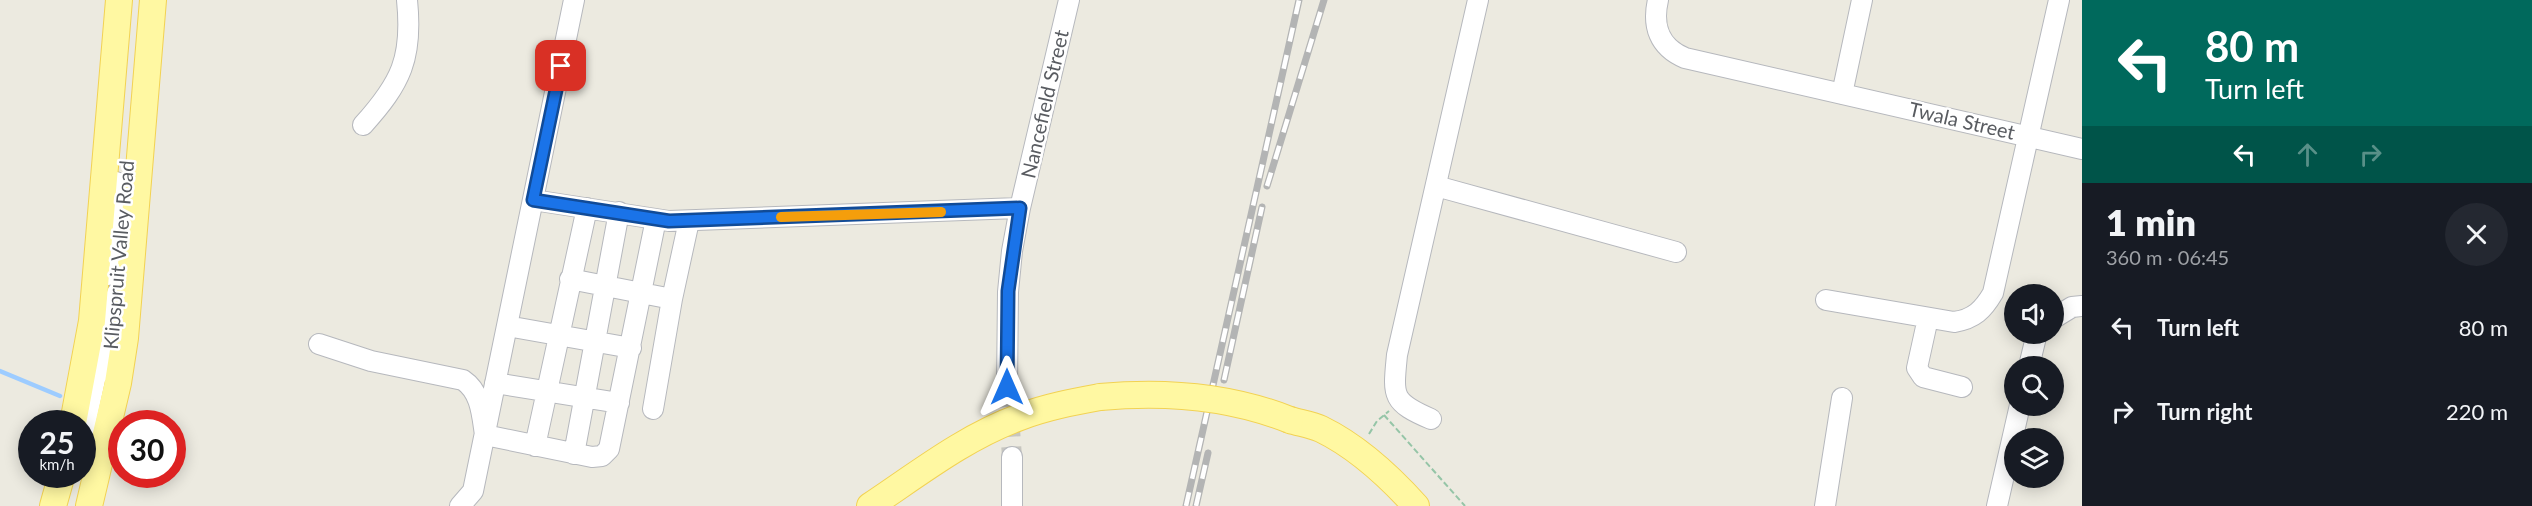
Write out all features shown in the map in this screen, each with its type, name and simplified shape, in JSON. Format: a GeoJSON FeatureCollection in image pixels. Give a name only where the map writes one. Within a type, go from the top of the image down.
{"type":"FeatureCollection","features":[{"type":"Feature","properties":{"kind":"main road","name":"Klipspruit Valley Road"},"geometry":{"type":"LineString","coordinates":[[75,410],[92,321],[119,0]]}},
{"type":"Feature","properties":{"kind":"main road","name":"Klipspruit Valley Road"},"geometry":{"type":"LineString","coordinates":[[89,506],[118,383],[124,338],[153,0]]}},
{"type":"Feature","properties":{"kind":"main road"},"geometry":{"type":"LineString","coordinates":[[870,506],[989,430],[1021,416],[1100,397],[1142,393],[1183,395],[1254,407],[1290,420],[1369,459],[1416,506]]}},
{"type":"Feature","properties":{"kind":"main road"},"geometry":{"type":"LineString","coordinates":[[1317,434],[1396,506]]}},
{"type":"Feature","properties":{"kind":"main road"},"geometry":{"type":"LineString","coordinates":[[53,506],[58,488]]}},
{"type":"Feature","properties":{"kind":"street","name":"Klipspruit Valley Road"},"geometry":{"type":"LineString","coordinates":[[88,410],[101,349],[130,0]]}},
{"type":"Feature","properties":{"kind":"street","name":"Klipspruit Valley Road"},"geometry":{"type":"LineString","coordinates":[[77,506],[92,449],[109,361],[142,0]]}},
{"type":"Feature","properties":{"kind":"street"},"geometry":{"type":"LineString","coordinates":[[363,125],[394,85],[407,55],[406,0]]}},
{"type":"Feature","properties":{"kind":"street"},"geometry":{"type":"LineString","coordinates":[[467,498],[484,435],[574,0]]}},
{"type":"Feature","properties":{"kind":"street","name":"Nancefield Street"},"geometry":{"type":"LineString","coordinates":[[1007,387],[1008,291],[1020,208],[1069,0]]}},
{"type":"Feature","properties":{"kind":"street"},"geometry":{"type":"LineString","coordinates":[[1431,419],[1404,406],[1395,388],[1397,354],[1478,0]]}},
{"type":"Feature","properties":{"kind":"street","name":"Twala Street"},"geometry":{"type":"LineString","coordinates":[[1658,0],[1655,23],[1662,41],[1676,54],[1685,58],[2082,149]]}},
{"type":"Feature","properties":{"kind":"street"},"geometry":{"type":"LineString","coordinates":[[1842,94],[1862,0]]}},
{"type":"Feature","properties":{"kind":"street"},"geometry":{"type":"LineString","coordinates":[[1826,300],[1954,322],[1978,314],[1993,293],[2030,137],[2030,126],[2059,0]]}},
{"type":"Feature","properties":{"kind":"street"},"geometry":{"type":"LineString","coordinates":[[1436,186],[1676,252]]}},
{"type":"Feature","properties":{"kind":"street"},"geometry":{"type":"LineString","coordinates":[[533,200],[656,219],[689,221],[1020,208]]}},
{"type":"Feature","properties":{"kind":"street"},"geometry":{"type":"LineString","coordinates":[[535,446],[587,208]]}},
{"type":"Feature","properties":{"kind":"street"},"geometry":{"type":"LineString","coordinates":[[574,454],[619,212]]}},
{"type":"Feature","properties":{"kind":"street"},"geometry":{"type":"LineString","coordinates":[[484,435],[591,457],[607,454],[631,348],[656,219]]}},
{"type":"Feature","properties":{"kind":"street"},"geometry":{"type":"LineString","coordinates":[[653,409],[672,299],[689,221]]}},
{"type":"Feature","properties":{"kind":"street"},"geometry":{"type":"LineString","coordinates":[[570,279],[672,299]]}},
{"type":"Feature","properties":{"kind":"street"},"geometry":{"type":"LineString","coordinates":[[2064,312],[2072,307],[2082,306]]}},
{"type":"Feature","properties":{"kind":"street"},"geometry":{"type":"LineString","coordinates":[[1928,318],[1917,368],[1919,374],[1962,387]]}},
{"type":"Feature","properties":{"kind":"street"},"geometry":{"type":"LineString","coordinates":[[507,326],[631,348]]}},
{"type":"Feature","properties":{"kind":"street"},"geometry":{"type":"LineString","coordinates":[[320,344],[371,361],[463,380],[469,384],[478,400],[484,435]]}},
{"type":"Feature","properties":{"kind":"street"},"geometry":{"type":"LineString","coordinates":[[495,383],[619,403]]}},
{"type":"Feature","properties":{"kind":"street"},"geometry":{"type":"LineString","coordinates":[[1825,506],[1842,398]]}},
{"type":"Feature","properties":{"kind":"street"},"geometry":{"type":"LineString","coordinates":[[1997,506],[2017,416]]}},
{"type":"Feature","properties":{"kind":"street"},"geometry":{"type":"LineString","coordinates":[[1012,457],[1012,506]]}},
{"type":"Feature","properties":{"kind":"street"},"geometry":{"type":"LineString","coordinates":[[66,506],[70,488]]}},
{"type":"Feature","properties":{"kind":"path"},"geometry":{"type":"LineString","coordinates":[[1368,437],[1377,421],[1384,415],[1465,506]]}},
{"type":"Feature","properties":{"kind":"waterway"},"geometry":{"type":"LineString","coordinates":[[0,371],[60,396]]}},
{"type":"Feature","properties":{"kind":"tunnel"},"geometry":{"type":"LineString","coordinates":[[1007,387],[1012,457]]}},
{"type":"Feature","properties":{"kind":"railway"},"geometry":{"type":"LineString","coordinates":[[1186,506],[1299,0]]}},
{"type":"Feature","properties":{"kind":"railway"},"geometry":{"type":"LineString","coordinates":[[1267,186],[1324,0]]}},
{"type":"Feature","properties":{"kind":"railway"},"geometry":{"type":"LineString","coordinates":[[1224,380],[1262,207]]}},
{"type":"Feature","properties":{"kind":"railway"},"geometry":{"type":"LineString","coordinates":[[1196,506],[1208,453]]}},
{"type":"Feature","properties":{"kind":"slow traffic"},"geometry":{"type":"LineString","coordinates":[[781,217],[941,212]]}},
{"type":"Feature","properties":{"kind":"route"},"geometry":{"type":"LineString","coordinates":[[561,66],[533,200],[669,221],[856,216],[1020,208],[1008,291],[1007,387]]}}]}
